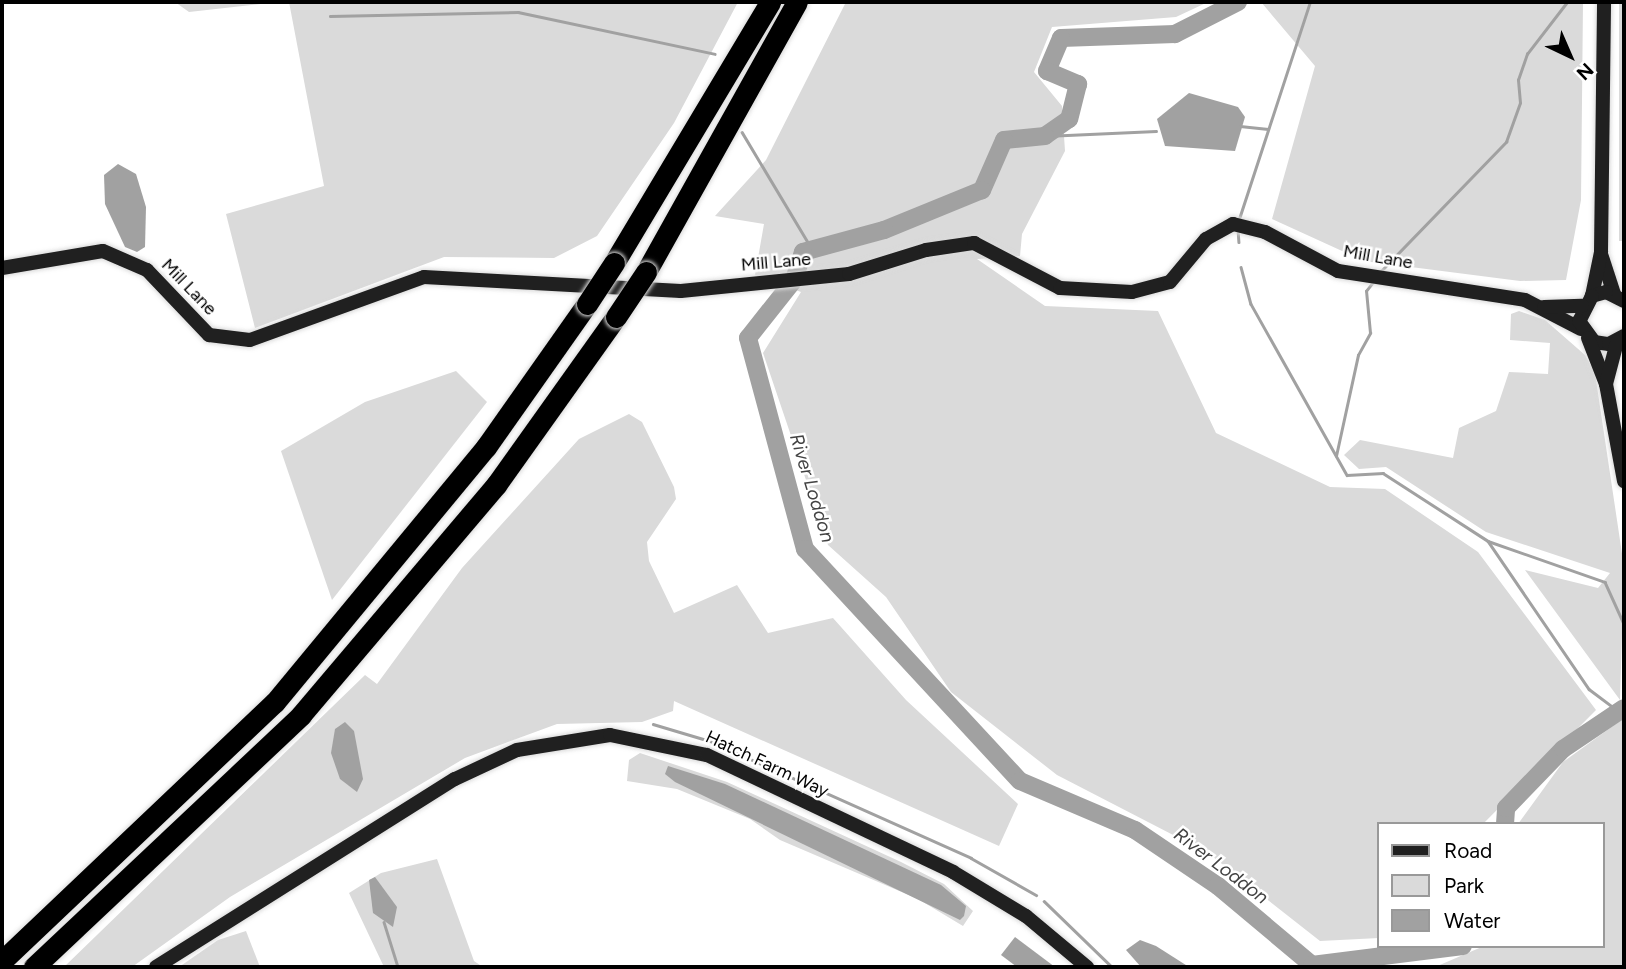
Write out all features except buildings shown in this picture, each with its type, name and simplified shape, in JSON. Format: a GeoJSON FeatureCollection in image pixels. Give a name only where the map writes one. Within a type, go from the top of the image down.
{"type":"FeatureCollection","features":[{"type":"Feature","properties":{"kind":"highway"},"geometry":{"type":"LineString","coordinates":[[2,961],[275,702],[486,447],[614,263],[770,2]]}},
{"type":"Feature","properties":{"kind":"highway"},"geometry":{"type":"LineString","coordinates":[[34,967],[328,686],[496,485],[646,272],[797,2]]}},
{"type":"Feature","properties":{"kind":"street"},"geometry":{"type":"LineString","coordinates":[[1604,2],[1601,252],[1587,301],[1584,334],[1606,384],[1624,481]]}},
{"type":"Feature","properties":{"kind":"street","name":"Mill Lane"},"geometry":{"type":"LineString","coordinates":[[2,268],[103,251],[147,270],[209,335],[250,341],[424,277],[681,291],[804,279],[974,243],[1060,288],[1132,292],[1160,286],[1206,239],[1240,225],[1319,264],[1370,278],[1494,293],[1542,307],[1584,334]]}},
{"type":"Feature","properties":{"kind":"street"},"geometry":{"type":"LineString","coordinates":[[1601,252],[1622,299]]}},
{"type":"Feature","properties":{"kind":"street","name":"Mill Lane"},"geometry":{"type":"LineString","coordinates":[[1542,307],[1622,299]]}},
{"type":"Feature","properties":{"kind":"street"},"geometry":{"type":"LineString","coordinates":[[1584,334],[1622,338],[1606,384]]}},
{"type":"Feature","properties":{"kind":"street","name":"Hatch Farm Way"},"geometry":{"type":"LineString","coordinates":[[156,967],[455,779],[517,750],[610,735],[707,755],[953,872],[1026,916],[1087,967]]}},
{"type":"Feature","properties":{"kind":"green space"},"geometry":{"type":"Polygon","coordinates":[[[175,2],[279,2],[189,12],[175,2]]]}},
{"type":"Feature","properties":{"kind":"green space"},"geometry":{"type":"Polygon","coordinates":[[[289,2],[738,2],[674,123],[597,236],[554,258],[444,257],[255,328],[226,214],[324,186],[289,2]]]}},
{"type":"Feature","properties":{"kind":"green space"},"geometry":{"type":"Polygon","coordinates":[[[846,2],[1208,2],[1176,17],[1052,27],[1034,72],[1062,106],[1065,151],[1022,234],[1020,256],[977,259],[1045,306],[1158,311],[1216,433],[1330,487],[1385,489],[1478,552],[1596,710],[1485,822],[1378,822],[1378,938],[1320,941],[1208,853],[1057,775],[951,692],[886,597],[828,545],[763,353],[801,292],[755,275],[764,224],[715,216],[766,160],[846,2]]]}},
{"type":"Feature","properties":{"kind":"green space"},"geometry":{"type":"Polygon","coordinates":[[[1261,2],[1583,2],[1581,200],[1566,280],[1520,281],[1364,261],[1272,219],[1315,66],[1261,2]]]}},
{"type":"Feature","properties":{"kind":"green space"},"geometry":{"type":"Polygon","coordinates":[[[1619,2],[1624,2],[1624,241],[1619,241],[1619,2]]]}},
{"type":"Feature","properties":{"kind":"green space"},"geometry":{"type":"Polygon","coordinates":[[[1519,311],[1545,320],[1585,355],[1595,373],[1624,567],[1620,700],[1525,570],[1598,588],[1610,573],[1486,532],[1386,467],[1359,469],[1344,455],[1360,440],[1453,458],[1459,428],[1496,411],[1509,372],[1548,374],[1550,343],[1510,340],[1511,314],[1519,311]]]}},
{"type":"Feature","properties":{"kind":"green space"},"geometry":{"type":"Polygon","coordinates":[[[456,371],[487,402],[332,600],[281,451],[365,402],[456,371]]]}},
{"type":"Feature","properties":{"kind":"green space"},"geometry":{"type":"Polygon","coordinates":[[[629,414],[642,422],[674,487],[676,499],[647,542],[649,561],[674,613],[737,585],[768,633],[833,618],[906,700],[1018,804],[999,846],[674,701],[673,711],[642,722],[557,724],[465,758],[230,897],[132,967],[64,967],[365,675],[377,684],[462,568],[579,439],[629,414]]]}},
{"type":"Feature","properties":{"kind":"green space"},"geometry":{"type":"Polygon","coordinates":[[[1624,718],[1624,967],[1435,967],[1479,948],[1605,948],[1605,822],[1519,822],[1563,762],[1624,718]]]}},
{"type":"Feature","properties":{"kind":"green space"},"geometry":{"type":"Polygon","coordinates":[[[640,753],[727,782],[901,862],[944,884],[973,911],[963,926],[918,899],[780,840],[750,819],[677,789],[627,781],[629,760],[640,753]]]}},
{"type":"Feature","properties":{"kind":"green space"},"geometry":{"type":"Polygon","coordinates":[[[437,859],[474,961],[483,967],[384,967],[349,893],[381,873],[437,859]]]}},
{"type":"Feature","properties":{"kind":"green space"},"geometry":{"type":"Polygon","coordinates":[[[246,931],[260,967],[179,967],[218,940],[246,931]]]}},
{"type":"Feature","properties":{"kind":"water"},"geometry":{"type":"Polygon","coordinates":[[[1189,93],[1238,107],[1245,117],[1235,151],[1165,146],[1157,119],[1189,93]]]}},
{"type":"Feature","properties":{"kind":"water"},"geometry":{"type":"Polygon","coordinates":[[[118,164],[136,174],[146,207],[145,247],[137,252],[125,247],[105,204],[104,175],[118,164]]]}},
{"type":"Feature","properties":{"kind":"water"},"geometry":{"type":"Polygon","coordinates":[[[345,722],[354,731],[363,779],[357,792],[340,779],[331,753],[335,729],[345,722]]]}},
{"type":"Feature","properties":{"kind":"water"},"geometry":{"type":"Polygon","coordinates":[[[668,766],[725,784],[941,885],[966,906],[964,916],[960,920],[675,782],[665,774],[668,766]]]}},
{"type":"Feature","properties":{"kind":"water"},"geometry":{"type":"Polygon","coordinates":[[[375,877],[397,907],[393,927],[373,913],[369,880],[375,877]]]}},
{"type":"Feature","properties":{"kind":"water"},"geometry":{"type":"Polygon","coordinates":[[[1015,937],[1055,967],[1017,967],[1001,955],[1015,937]]]}},
{"type":"Feature","properties":{"kind":"water"},"geometry":{"type":"Polygon","coordinates":[[[1140,940],[1156,946],[1189,967],[1141,967],[1126,950],[1140,940]]]}},
{"type":"Feature","properties":{"kind":"waterway","name":"River Loddon"},"geometry":{"type":"LineString","coordinates":[[1238,2],[1175,34],[1061,38],[1047,71],[1078,84],[1069,119],[1045,136],[1004,140],[982,190],[884,230],[803,252],[794,280],[748,338],[805,549],[1020,781],[1135,830],[1218,886],[1312,965],[1447,948]]}},
{"type":"Feature","properties":{"kind":"waterway"},"geometry":{"type":"LineString","coordinates":[[1239,219],[1310,2]]}},
{"type":"Feature","properties":{"kind":"waterway"},"geometry":{"type":"LineString","coordinates":[[1381,271],[1506,142],[1520,103],[1518,80],[1527,54],[1567,2]]}},
{"type":"Feature","properties":{"kind":"waterway"},"geometry":{"type":"LineString","coordinates":[[330,16],[518,12],[715,54]]}},
{"type":"Feature","properties":{"kind":"waterway"},"geometry":{"type":"LineString","coordinates":[[1240,126],[1268,129]]}},
{"type":"Feature","properties":{"kind":"waterway"},"geometry":{"type":"LineString","coordinates":[[1045,136],[1156,131]]}},
{"type":"Feature","properties":{"kind":"waterway"},"geometry":{"type":"LineString","coordinates":[[742,132],[812,249]]}},
{"type":"Feature","properties":{"kind":"waterway"},"geometry":{"type":"LineString","coordinates":[[1238,229],[1239,242]]}},
{"type":"Feature","properties":{"kind":"waterway"},"geometry":{"type":"LineString","coordinates":[[1241,267],[1251,304],[1347,475],[1383,473],[1488,541],[1605,582],[1624,624]]}},
{"type":"Feature","properties":{"kind":"waterway"},"geometry":{"type":"LineString","coordinates":[[1336,456],[1358,355],[1370,333],[1366,291],[1373,282]]}},
{"type":"Feature","properties":{"kind":"waterway"},"geometry":{"type":"LineString","coordinates":[[1488,541],[1589,689],[1618,711]]}},
{"type":"Feature","properties":{"kind":"waterway","name":"River Loddon"},"geometry":{"type":"LineString","coordinates":[[1505,822],[1506,808],[1563,749],[1624,708]]}},
{"type":"Feature","properties":{"kind":"waterway"},"geometry":{"type":"LineString","coordinates":[[653,724],[710,741],[971,858],[1036,895]]}},
{"type":"Feature","properties":{"kind":"waterway"},"geometry":{"type":"LineString","coordinates":[[1044,901],[1112,967]]}},
{"type":"Feature","properties":{"kind":"waterway"},"geometry":{"type":"LineString","coordinates":[[384,922],[398,967]]}},
{"type":"Feature","properties":{"kind":"waterway","name":"River Loddon"},"geometry":{"type":"LineString","coordinates":[[1336,967],[1338,963]]}}]}
